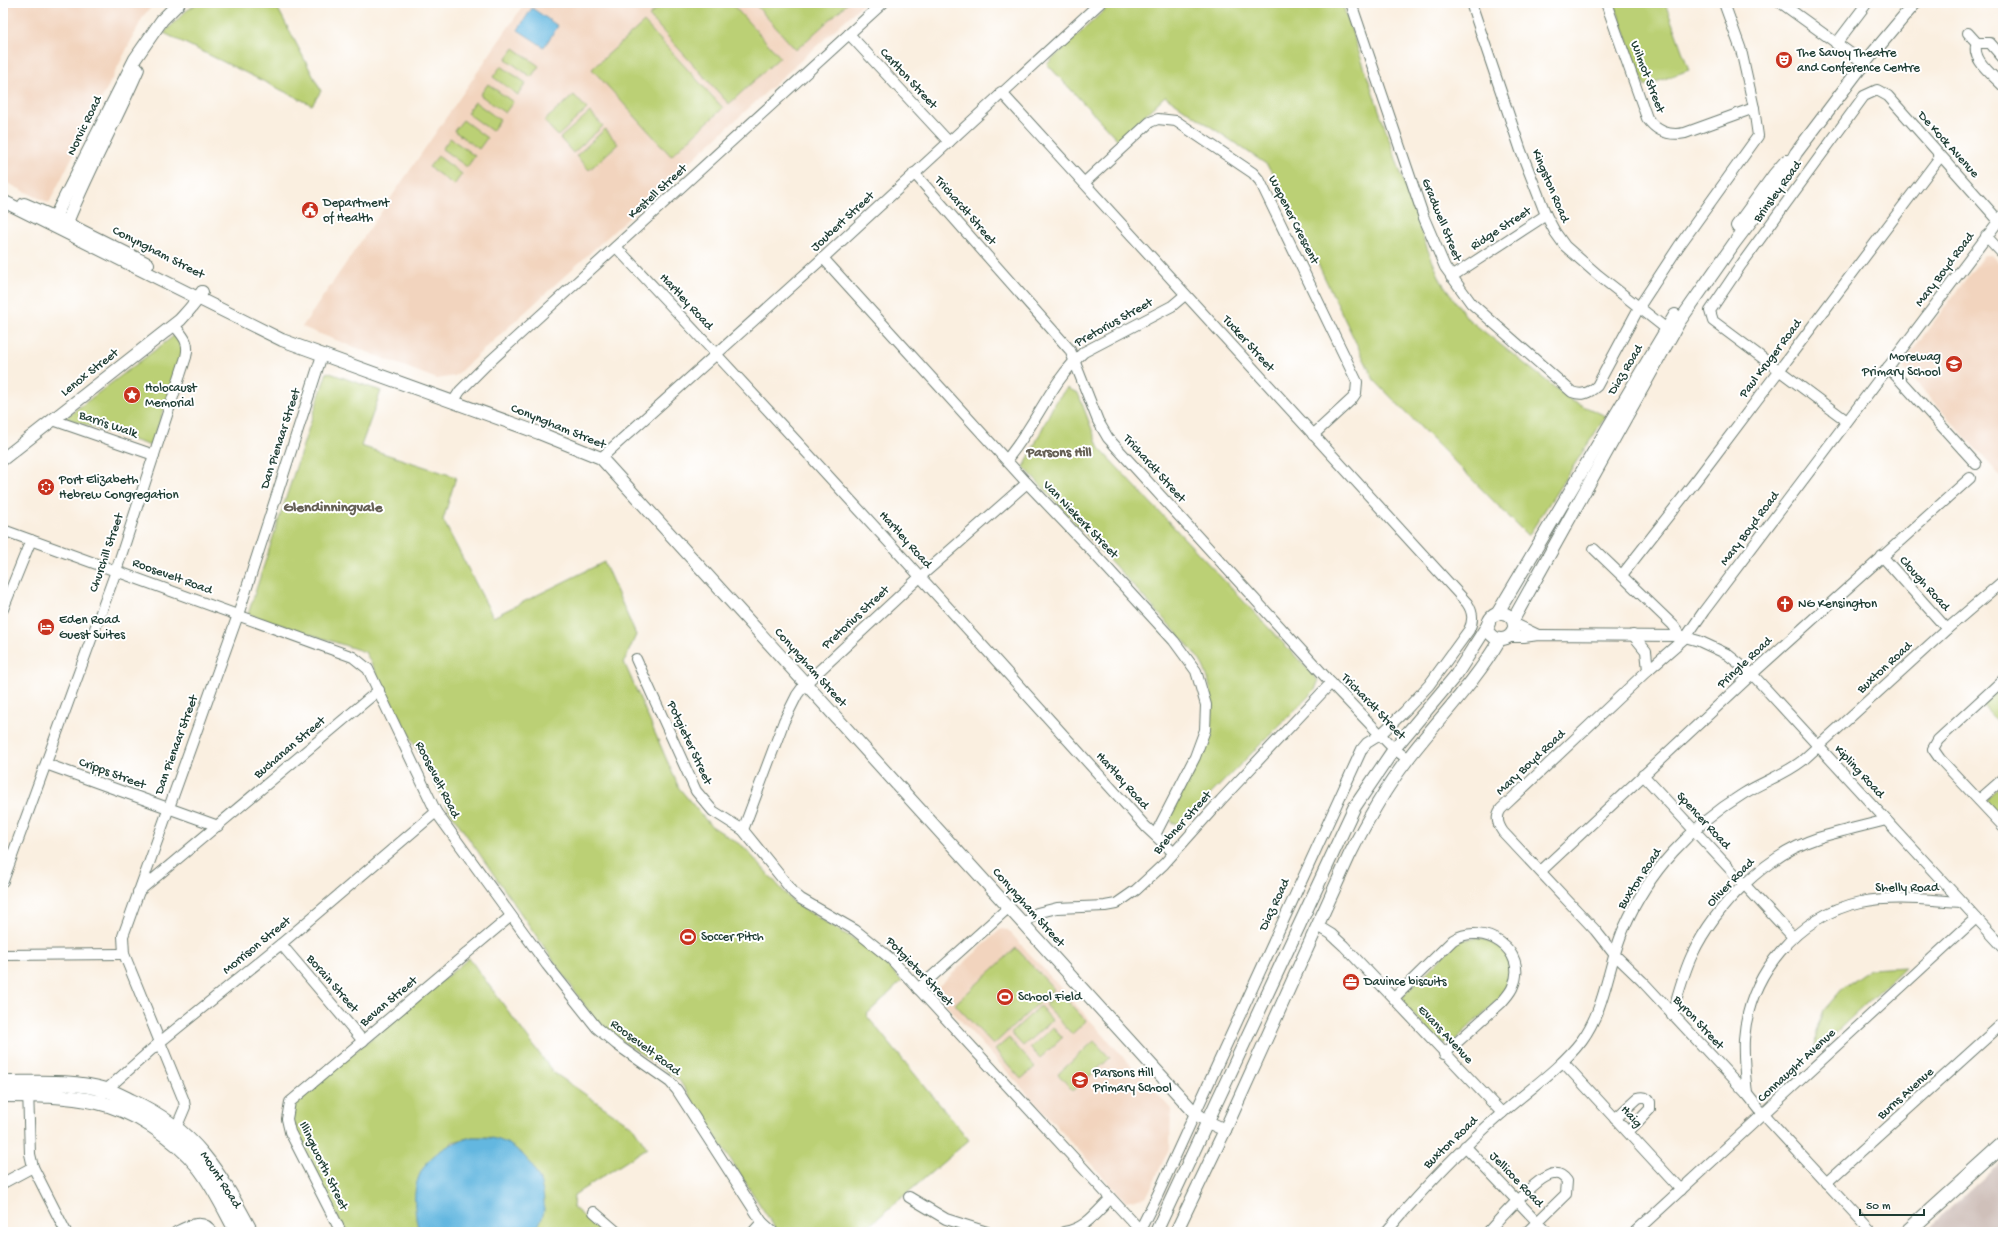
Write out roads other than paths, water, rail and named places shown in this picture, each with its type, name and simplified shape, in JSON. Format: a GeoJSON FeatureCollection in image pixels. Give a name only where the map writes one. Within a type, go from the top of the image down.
{"type":"FeatureCollection","features":[{"type":"Feature","properties":{"kind":"main road","name":"Mount Road"},"geometry":{"type":"LineString","coordinates":[[3,1083],[99,1102],[174,1133],[195,1144],[216,1170],[251,1232]]}},
{"type":"Feature","properties":{"kind":"main road","name":"Mount Road"},"geometry":{"type":"LineString","coordinates":[[3,1095],[28,1089],[70,1084],[106,1090],[147,1108],[174,1133],[198,1166],[212,1186],[237,1232]]}},
{"type":"Feature","properties":{"kind":"main road"},"geometry":{"type":"LineString","coordinates":[[1906,1232],[2003,1145]]}},
{"type":"Feature","properties":{"kind":"main road"},"geometry":{"type":"LineString","coordinates":[[1920,1232],[2003,1155]]}},
{"type":"Feature","properties":{"kind":"street","name":"Norvic Road"},"geometry":{"type":"LineString","coordinates":[[52,221],[87,156],[110,106],[135,59],[162,20],[179,3]]}},
{"type":"Feature","properties":{"kind":"street","name":"Kestell Street"},"geometry":{"type":"LineString","coordinates":[[453,402],[460,391],[486,365],[883,3]]}},
{"type":"Feature","properties":{"kind":"street","name":"Joubert Street"},"geometry":{"type":"LineString","coordinates":[[601,458],[716,352],[823,258],[1001,92],[1100,3]]}},
{"type":"Feature","properties":{"kind":"street","name":"Gradwell Street"},"geometry":{"type":"LineString","coordinates":[[1351,3],[1424,218],[1439,257],[1451,277],[1471,303],[1572,392],[1583,394]]}},
{"type":"Feature","properties":{"kind":"street","name":"Kingston Road"},"geometry":{"type":"LineString","coordinates":[[1471,3],[1521,151],[1546,216],[1566,246],[1639,308],[1669,331]]}},
{"type":"Feature","properties":{"kind":"street","name":"Wilmot Street"},"geometry":{"type":"LineString","coordinates":[[1606,3],[1648,118],[1653,126],[1667,134],[1675,135],[1685,133],[1754,108]]}},
{"type":"Feature","properties":{"kind":"street","name":"Diaz Road"},"geometry":{"type":"LineString","coordinates":[[1583,394],[1592,391],[1596,386],[1639,308],[1679,246],[1756,140],[1758,133],[1754,108],[1741,50],[1724,3]]}},
{"type":"Feature","properties":{"kind":"street"},"geometry":{"type":"LineString","coordinates":[[1781,3],[1864,64]]}},
{"type":"Feature","properties":{"kind":"street"},"geometry":{"type":"LineString","coordinates":[[1836,44],[1867,3]]}},
{"type":"Feature","properties":{"kind":"street","name":"Diaz Road"},"geometry":{"type":"LineString","coordinates":[[1156,1232],[1343,828],[1367,786],[1394,749],[1456,675],[1493,619],[1706,268],[1774,175],[1796,153],[1864,64],[1915,3]]}},
{"type":"Feature","properties":{"kind":"street"},"geometry":{"type":"LineString","coordinates":[[1968,33],[1977,43],[1990,43],[2003,58]]}},
{"type":"Feature","properties":{"kind":"street","name":"Carlton Street"},"geometry":{"type":"LineString","coordinates":[[849,34],[948,142]]}},
{"type":"Feature","properties":{"kind":"street","name":"Norvic Road"},"geometry":{"type":"LineString","coordinates":[[65,227],[120,110],[148,41]]}},
{"type":"Feature","properties":{"kind":"street"},"geometry":{"type":"LineString","coordinates":[[1977,43],[1975,50],[1977,58],[2003,86]]}},
{"type":"Feature","properties":{"kind":"street","name":"De Kock Avenue"},"geometry":{"type":"LineString","coordinates":[[1877,90],[1888,96],[1940,157],[2000,218]]}},
{"type":"Feature","properties":{"kind":"street","name":"Brinsley Road"},"geometry":{"type":"LineString","coordinates":[[1779,370],[1713,321],[1710,311],[1714,303],[1864,96],[1877,90]]}},
{"type":"Feature","properties":{"kind":"street","name":"Tucker Street"},"geometry":{"type":"LineString","coordinates":[[1001,92],[1085,182],[1467,603],[1472,615]]}},
{"type":"Feature","properties":{"kind":"street","name":"Wepener Crescent"},"geometry":{"type":"LineString","coordinates":[[1085,182],[1150,122],[1158,119],[1176,121],[1253,173],[1260,181],[1357,382],[1356,393],[1352,399],[1313,435]]}},
{"type":"Feature","properties":{"kind":"street","name":"Paul Kruger Road"},"geometry":{"type":"LineString","coordinates":[[1622,575],[1698,478],[1940,157]]}},
{"type":"Feature","properties":{"kind":"street","name":"Trichardt Street"},"geometry":{"type":"LineString","coordinates":[[914,173],[1064,343],[1075,360],[1098,421],[1108,438],[1331,683],[1394,749],[1408,759]]}},
{"type":"Feature","properties":{"kind":"street","name":"Conyngham Street"},"geometry":{"type":"LineString","coordinates":[[3,194],[52,221]]}},
{"type":"Feature","properties":{"kind":"street","name":"Conyngham Street"},"geometry":{"type":"LineString","coordinates":[[3,200],[65,227],[195,296],[288,342],[601,458],[1194,1112],[1208,1122],[1225,1130]]}},
{"type":"Feature","properties":{"kind":"street","name":"Ridge Street"},"geometry":{"type":"LineString","coordinates":[[1451,277],[1546,216]]}},
{"type":"Feature","properties":{"kind":"street","name":"Mary Boyd Road"},"geometry":{"type":"LineString","coordinates":[[1504,832],[1497,820],[1500,809],[1684,637],[2000,218]]}},
{"type":"Feature","properties":{"kind":"street"},"geometry":{"type":"LineString","coordinates":[[1986,236],[2003,254]]}},
{"type":"Feature","properties":{"kind":"street","name":"Hartley Road"},"geometry":{"type":"LineString","coordinates":[[616,247],[716,352],[1065,738],[1155,835],[1173,852]]}},
{"type":"Feature","properties":{"kind":"street","name":"Van Niekerk Street"},"geometry":{"type":"LineString","coordinates":[[823,258],[1007,459],[1027,483],[1174,641],[1196,671],[1206,705],[1206,718],[1201,744],[1165,819],[1155,835]]}},
{"type":"Feature","properties":{"kind":"street","name":"Pretorius Street"},"geometry":{"type":"LineString","coordinates":[[1007,459],[1022,440],[1062,375],[1075,360],[1084,352],[1172,306],[1186,295]]}},
{"type":"Feature","properties":{"kind":"street","name":"Lenox Street"},"geometry":{"type":"LineString","coordinates":[[3,459],[174,325],[195,296]]}},
{"type":"Feature","properties":{"kind":"street","name":"Churchill Street"},"geometry":{"type":"LineString","coordinates":[[3,879],[116,570],[188,349],[187,341],[174,325]]}},
{"type":"Feature","properties":{"kind":"street","name":"Diaz Road"},"geometry":{"type":"LineString","coordinates":[[1516,624],[1521,604],[1669,331]]}},
{"type":"Feature","properties":{"kind":"street","name":"Dan Pienaar Street"},"geometry":{"type":"LineString","coordinates":[[174,1133],[185,1107],[184,1101],[124,954],[123,936],[238,615],[322,355]]}},
{"type":"Feature","properties":{"kind":"street"},"geometry":{"type":"LineString","coordinates":[[1888,367],[1976,464]]}},
{"type":"Feature","properties":{"kind":"street"},"geometry":{"type":"LineString","coordinates":[[1779,370],[1847,421]]}},
{"type":"Feature","properties":{"kind":"street","name":"Barris Walk"},"geometry":{"type":"LineString","coordinates":[[53,420],[154,455]]}},
{"type":"Feature","properties":{"kind":"street","name":"Pringle Road"},"geometry":{"type":"LineString","coordinates":[[1541,871],[1752,674],[1970,478]]}},
{"type":"Feature","properties":{"kind":"street","name":"Pretorius Street"},"geometry":{"type":"LineString","coordinates":[[743,830],[784,721],[797,695],[805,684],[920,576],[1027,483]]}},
{"type":"Feature","properties":{"kind":"street","name":"Roosevelt Road"},"geometry":{"type":"LineString","coordinates":[[3,530],[353,657],[368,669],[436,812],[511,916],[597,1028],[616,1044],[670,1082],[677,1090],[762,1222],[773,1232]]}},
{"type":"Feature","properties":{"kind":"street"},"geometry":{"type":"LineString","coordinates":[[3,609],[31,540]]}},
{"type":"Feature","properties":{"kind":"street","name":"Kipling Road"},"geometry":{"type":"LineString","coordinates":[[1594,549],[1684,637]]}},
{"type":"Feature","properties":{"kind":"street","name":"Clough Road"},"geometry":{"type":"LineString","coordinates":[[1882,556],[1947,629]]}},
{"type":"Feature","properties":{"kind":"street","name":"Buxton Road"},"geometry":{"type":"LineString","coordinates":[[1386,1232],[1421,1191],[1465,1146],[1562,1062],[1582,1040],[1599,1007],[1614,954],[1624,927],[1644,891],[1671,854],[1706,820],[1744,794],[1792,769],[1819,747],[1947,629],[2003,581]]}},
{"type":"Feature","properties":{"kind":"street"},"geometry":{"type":"LineString","coordinates":[[1176,1232],[1225,1130],[1349,856],[1370,814],[1387,787],[1408,759],[1478,674],[1504,638],[1513,631],[1516,624],[1504,614],[1493,619],[1490,632],[1504,638]]}},
{"type":"Feature","properties":{"kind":"street","name":"Diaz Road"},"geometry":{"type":"LineString","coordinates":[[1139,1231],[1362,749],[1367,743],[1392,725],[1429,685],[1469,630],[1472,623],[1472,615]]}},
{"type":"Feature","properties":{"kind":"street","name":"Kipling Road"},"geometry":{"type":"LineString","coordinates":[[1516,624],[1538,635]]}},
{"type":"Feature","properties":{"kind":"street","name":"Kipling Road"},"geometry":{"type":"LineString","coordinates":[[1504,638],[1538,635],[1634,635],[1684,637],[1727,654],[1752,674],[2003,947]]}},
{"type":"Feature","properties":{"kind":"street"},"geometry":{"type":"LineString","coordinates":[[1634,635],[1646,651],[1648,670]]}},
{"type":"Feature","properties":{"kind":"street","name":"Potgieter Street"},"geometry":{"type":"LineString","coordinates":[[636,659],[696,791],[713,811],[743,830],[794,893],[807,903],[867,939],[891,959],[1139,1231]]}},
{"type":"Feature","properties":{"kind":"street"},"geometry":{"type":"LineString","coordinates":[[2003,680],[1938,740],[1933,749],[2003,826]]}},
{"type":"Feature","properties":{"kind":"street","name":"Brebner Street"},"geometry":{"type":"LineString","coordinates":[[1024,924],[1037,913],[1048,910],[1116,904],[1136,890],[1153,876],[1173,852],[1331,683]]}},
{"type":"Feature","properties":{"kind":"street","name":"Buchanan Street"},"geometry":{"type":"LineString","coordinates":[[138,892],[379,690]]}},
{"type":"Feature","properties":{"kind":"street","name":"Cripps Street"},"geometry":{"type":"LineString","coordinates":[[46,764],[168,808]]}},
{"type":"Feature","properties":{"kind":"street","name":"Spencer Road"},"geometry":{"type":"LineString","coordinates":[[1643,775],[1793,938]]}},
{"type":"Feature","properties":{"kind":"street"},"geometry":{"type":"LineString","coordinates":[[1979,800],[2003,779]]}},
{"type":"Feature","properties":{"kind":"street"},"geometry":{"type":"LineString","coordinates":[[168,808],[218,826]]}},
{"type":"Feature","properties":{"kind":"street","name":"Morrison Street"},"geometry":{"type":"LineString","coordinates":[[99,1102],[106,1090],[160,1042],[281,944],[436,812]]}},
{"type":"Feature","properties":{"kind":"street","name":"Oliver Road"},"geometry":{"type":"LineString","coordinates":[[1672,1015],[1692,955],[1718,914],[1744,884],[1766,865],[1800,846],[1818,838],[1886,820]]}},
{"type":"Feature","properties":{"kind":"street","name":"Byron Street"},"geometry":{"type":"LineString","coordinates":[[1504,832],[1541,871],[1614,954],[1642,981],[1747,1094],[1763,1114],[1872,1232]]}},
{"type":"Feature","properties":{"kind":"street","name":"Shelly Road"},"geometry":{"type":"LineString","coordinates":[[1747,1094],[1744,1066],[1744,1039],[1751,1003],[1756,989],[1771,963],[1793,938],[1815,921],[1830,913],[1861,902],[1877,899],[1904,899],[1961,902]]}},
{"type":"Feature","properties":{"kind":"street"},"geometry":{"type":"LineString","coordinates":[[918,988],[1008,908]]}},
{"type":"Feature","properties":{"kind":"street","name":"Bevan Street"},"geometry":{"type":"LineString","coordinates":[[287,1110],[294,1097],[511,916]]}},
{"type":"Feature","properties":{"kind":"street","name":"Connaught Avenue"},"geometry":{"type":"LineString","coordinates":[[1635,1232],[1976,918]]}},
{"type":"Feature","properties":{"kind":"street","name":"Evans Avenue"},"geometry":{"type":"LineString","coordinates":[[1318,926],[1331,934],[1394,998],[1444,1054],[1502,1113]]}},
{"type":"Feature","properties":{"kind":"street"},"geometry":{"type":"LineString","coordinates":[[1394,998],[1453,940],[1460,936],[1472,933],[1482,934],[1501,942],[1507,948],[1516,968],[1514,986],[1510,993],[1444,1054]]}},
{"type":"Feature","properties":{"kind":"street","name":"Borain Street"},"geometry":{"type":"LineString","coordinates":[[281,944],[363,1041]]}},
{"type":"Feature","properties":{"kind":"street"},"geometry":{"type":"LineString","coordinates":[[3,955],[124,954]]}},
{"type":"Feature","properties":{"kind":"street","name":"Burns Avenue"},"geometry":{"type":"LineString","coordinates":[[1826,1183],[2003,1023]]}},
{"type":"Feature","properties":{"kind":"street","name":"Haig"},"geometry":{"type":"LineString","coordinates":[[1562,1062],[1681,1190]]}},
{"type":"Feature","properties":{"kind":"street"},"geometry":{"type":"LineString","coordinates":[[28,1089],[29,1144],[34,1168],[66,1232]]}},
{"type":"Feature","properties":{"kind":"street"},"geometry":{"type":"LineString","coordinates":[[1615,1119],[1638,1098],[1643,1097],[1648,1099],[1650,1102],[1650,1108],[1628,1132]]}},
{"type":"Feature","properties":{"kind":"street","name":"Illingworth Street"},"geometry":{"type":"LineString","coordinates":[[287,1110],[286,1119],[290,1132],[341,1232]]}},
{"type":"Feature","properties":{"kind":"street","name":"Jellicoe Road"},"geometry":{"type":"LineString","coordinates":[[1465,1146],[1547,1232]]}},
{"type":"Feature","properties":{"kind":"street"},"geometry":{"type":"LineString","coordinates":[[3,1183],[34,1168]]}},
{"type":"Feature","properties":{"kind":"street"},"geometry":{"type":"LineString","coordinates":[[1488,1232],[1517,1201],[1548,1175],[1556,1173],[1563,1177],[1568,1186],[1566,1194],[1527,1232]]}},
{"type":"Feature","properties":{"kind":"street"},"geometry":{"type":"LineString","coordinates":[[910,1197],[946,1219],[987,1232]]}},
{"type":"Feature","properties":{"kind":"street"},"geometry":{"type":"LineString","coordinates":[[1064,1232],[1072,1231],[1082,1226],[1110,1199]]}},
{"type":"Feature","properties":{"kind":"street"},"geometry":{"type":"LineString","coordinates":[[594,1212],[616,1232]]}},
{"type":"Feature","properties":{"kind":"street"},"geometry":{"type":"LineString","coordinates":[[753,1232],[762,1222]]}},
{"type":"Feature","properties":{"kind":"street"},"geometry":{"type":"LineString","coordinates":[[176,1232],[196,1223],[209,1228]]}},
{"type":"Feature","properties":{"kind":"water"},"geometry":{"type":"Polygon","coordinates":[[[532,8],[558,26],[544,47],[518,30],[532,8]]]}},
{"type":"Feature","properties":{"kind":"water"},"geometry":{"type":"Polygon","coordinates":[[[472,1137],[492,1138],[509,1144],[518,1150],[533,1167],[542,1187],[544,1198],[544,1212],[536,1232],[421,1232],[416,1221],[415,1195],[417,1182],[422,1171],[428,1161],[437,1153],[459,1141],[472,1137]]]}},
{"type":"Feature","properties":{"kind":"place","name":"The Savoy Theatre and Conference Centre"},"geometry":{"type":"Point","coordinates":[1784,60]}},
{"type":"Feature","properties":{"kind":"place","name":"Department of Health"},"geometry":{"type":"Point","coordinates":[310,210]}},
{"type":"Feature","properties":{"kind":"place","name":"Morewag Primary School"},"geometry":{"type":"Point","coordinates":[1954,364]}},
{"type":"Feature","properties":{"kind":"place","name":"Holocaust Memorial"},"geometry":{"type":"Point","coordinates":[132,395]}},
{"type":"Feature","properties":{"kind":"place","name":"Port Elizabeth Hebrew Congregation"},"geometry":{"type":"Point","coordinates":[46,487]}},
{"type":"Feature","properties":{"kind":"place","name":"NG Kensington"},"geometry":{"type":"Point","coordinates":[1785,604]}},
{"type":"Feature","properties":{"kind":"place","name":"Eden Road Guest Suites"},"geometry":{"type":"Point","coordinates":[46,627]}},
{"type":"Feature","properties":{"kind":"place","name":"Soccer Pitch"},"geometry":{"type":"Point","coordinates":[688,937]}},
{"type":"Feature","properties":{"kind":"place","name":"Davince biscuits"},"geometry":{"type":"Point","coordinates":[1351,982]}},
{"type":"Feature","properties":{"kind":"place","name":"School Field"},"geometry":{"type":"Point","coordinates":[1005,997]}},
{"type":"Feature","properties":{"kind":"place","name":"Parsons Hill Primary School"},"geometry":{"type":"Point","coordinates":[1080,1080]}},
{"type":"Feature","properties":{"kind":"district","name":"Parsons Hill"},"geometry":{"type":"Point","coordinates":[1059,453]}},
{"type":"Feature","properties":{"kind":"district","name":"Glendinningvale"},"geometry":{"type":"Point","coordinates":[333,508]}}]}
